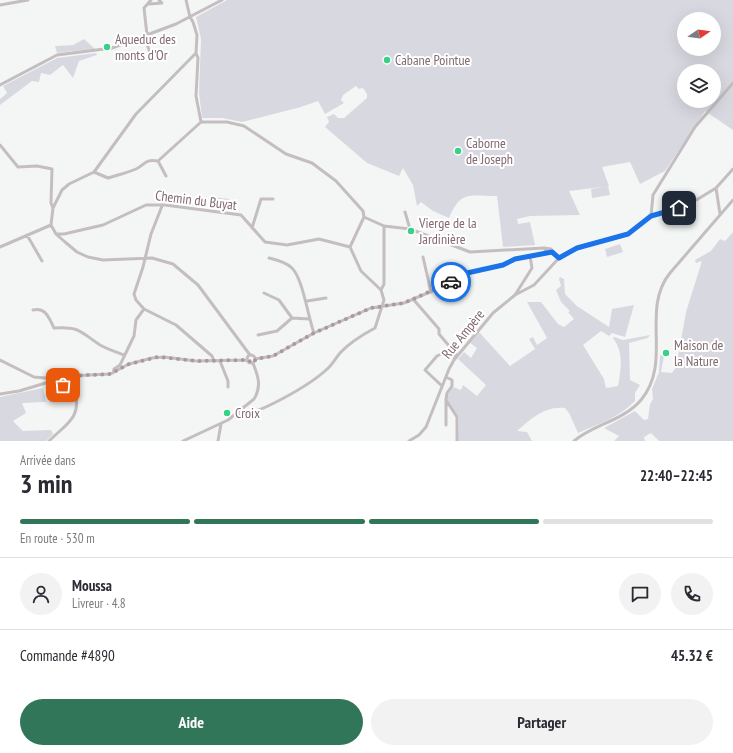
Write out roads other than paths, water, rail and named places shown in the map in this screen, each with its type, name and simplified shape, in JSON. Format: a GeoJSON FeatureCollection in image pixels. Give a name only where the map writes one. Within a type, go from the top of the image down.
{"type":"FeatureCollection","features":[{"type":"Feature","properties":{"kind":"street"},"geometry":{"type":"LineString","coordinates":[[0,5],[28,0]]}},
{"type":"Feature","properties":{"kind":"street"},"geometry":{"type":"LineString","coordinates":[[151,0],[144,8],[147,27],[145,36],[152,58]]}},
{"type":"Feature","properties":{"kind":"street"},"geometry":{"type":"LineString","coordinates":[[149,4],[162,3],[159,0]]}},
{"type":"Feature","properties":{"kind":"street"},"geometry":{"type":"LineString","coordinates":[[186,0],[190,17],[198,35],[196,53],[198,58],[196,96],[201,122]]}},
{"type":"Feature","properties":{"kind":"street"},"geometry":{"type":"LineString","coordinates":[[0,85],[57,55],[103,50],[145,36],[190,17],[222,0]]}},
{"type":"Feature","properties":{"kind":"street"},"geometry":{"type":"LineString","coordinates":[[147,27],[153,33]]}},
{"type":"Feature","properties":{"kind":"street"},"geometry":{"type":"LineString","coordinates":[[196,53],[136,114],[94,172],[65,186],[59,194],[53,208],[51,225],[56,234],[77,252],[88,257],[103,260],[145,258],[167,261],[191,278],[219,311],[250,355],[254,356],[256,359]]}},
{"type":"Feature","properties":{"kind":"street"},"geometry":{"type":"LineString","coordinates":[[733,83],[695,126],[653,196],[651,216],[679,208],[716,188],[733,169]]}},
{"type":"Feature","properties":{"kind":"street"},"geometry":{"type":"LineString","coordinates":[[94,172],[108,178],[137,169],[145,161],[158,161],[201,122],[227,122],[244,126],[286,154],[312,163],[336,181],[363,211],[364,217],[350,247],[361,271],[381,290],[384,300],[375,328],[347,346],[326,370],[303,386],[272,404],[241,416],[236,415]]}},
{"type":"Feature","properties":{"kind":"street"},"geometry":{"type":"LineString","coordinates":[[0,145],[18,167],[37,166],[52,169],[51,203],[53,208]]}},
{"type":"Feature","properties":{"kind":"street"},"geometry":{"type":"LineString","coordinates":[[158,161],[166,176]]}},
{"type":"Feature","properties":{"kind":"street"},"geometry":{"type":"LineString","coordinates":[[716,188],[720,214]]}},
{"type":"Feature","properties":{"kind":"street"},"geometry":{"type":"LineString","coordinates":[[252,228],[262,199],[273,199]]}},
{"type":"Feature","properties":{"kind":"street"},"geometry":{"type":"LineString","coordinates":[[574,441],[632,409],[642,399],[650,387],[657,366],[656,316],[663,284],[668,276],[733,200]]}},
{"type":"Feature","properties":{"kind":"street","name":"Chemin du Buyat"},"geometry":{"type":"LineString","coordinates":[[56,234],[103,225],[146,205],[232,212],[241,215],[258,236],[265,242],[292,245],[313,239],[319,239],[350,247]]}},
{"type":"Feature","properties":{"kind":"street"},"geometry":{"type":"LineString","coordinates":[[162,206],[151,234],[134,294],[136,300],[144,309],[176,325],[212,356],[214,361]]}},
{"type":"Feature","properties":{"kind":"street"},"geometry":{"type":"LineString","coordinates":[[404,212],[410,228]]}},
{"type":"Feature","properties":{"kind":"street","name":"Rue Ampère"},"geometry":{"type":"LineString","coordinates":[[408,441],[419,435],[426,427],[454,360],[493,314],[515,295],[534,285],[559,258],[577,248],[628,234],[651,216]]}},
{"type":"Feature","properties":{"kind":"street"},"geometry":{"type":"LineString","coordinates":[[364,217],[384,226],[410,228],[470,252],[544,248],[551,249],[559,258]]}},
{"type":"Feature","properties":{"kind":"street"},"geometry":{"type":"LineString","coordinates":[[0,247],[51,225]]}},
{"type":"Feature","properties":{"kind":"street"},"geometry":{"type":"LineString","coordinates":[[381,290],[384,284],[384,226]]}},
{"type":"Feature","properties":{"kind":"street"},"geometry":{"type":"LineString","coordinates":[[27,235],[42,260]]}},
{"type":"Feature","properties":{"kind":"street"},"geometry":{"type":"LineString","coordinates":[[544,248],[547,253]]}},
{"type":"Feature","properties":{"kind":"street"},"geometry":{"type":"LineString","coordinates":[[253,363],[256,359],[273,356],[314,333],[371,308],[398,304],[414,299],[431,292],[467,273],[503,265],[515,259],[547,253],[555,254]]}},
{"type":"Feature","properties":{"kind":"street"},"geometry":{"type":"LineString","coordinates":[[515,295],[532,268],[530,256]]}},
{"type":"Feature","properties":{"kind":"street"},"geometry":{"type":"LineString","coordinates":[[424,257],[431,292]]}},
{"type":"Feature","properties":{"kind":"street"},"geometry":{"type":"LineString","coordinates":[[269,258],[282,262],[291,267],[307,301],[309,319],[314,333]]}},
{"type":"Feature","properties":{"kind":"street"},"geometry":{"type":"LineString","coordinates":[[264,293],[279,300],[292,318]]}},
{"type":"Feature","properties":{"kind":"street"},"geometry":{"type":"LineString","coordinates":[[307,301],[326,298]]}},
{"type":"Feature","properties":{"kind":"street"},"geometry":{"type":"LineString","coordinates":[[414,299],[439,328],[439,334],[456,354],[454,360]]}},
{"type":"Feature","properties":{"kind":"street"},"geometry":{"type":"LineString","coordinates":[[113,373],[114,369],[120,365],[134,336],[136,320],[144,309]]}},
{"type":"Feature","properties":{"kind":"street"},"geometry":{"type":"LineString","coordinates":[[33,310],[44,310],[54,328],[77,328],[101,345],[124,354]]}},
{"type":"Feature","properties":{"kind":"street"},"geometry":{"type":"LineString","coordinates":[[258,335],[277,331],[292,318],[309,319]]}},
{"type":"Feature","properties":{"kind":"street"},"geometry":{"type":"LineString","coordinates":[[442,386],[425,370],[437,356],[443,353]]}},
{"type":"Feature","properties":{"kind":"street"},"geometry":{"type":"LineString","coordinates":[[247,360],[250,355]]}},
{"type":"Feature","properties":{"kind":"street"},"geometry":{"type":"LineString","coordinates":[[0,394],[19,392],[70,376],[102,376],[113,373],[129,364],[152,358],[214,361],[247,360],[253,363],[259,382],[257,394],[250,403],[236,415],[221,424],[183,441]]}},
{"type":"Feature","properties":{"kind":"street"},"geometry":{"type":"LineString","coordinates":[[0,360],[34,377],[59,380],[63,385],[75,391],[78,408],[71,420],[49,441]]}},
{"type":"Feature","properties":{"kind":"street"},"geometry":{"type":"LineString","coordinates":[[220,361],[228,381],[228,387]]}},
{"type":"Feature","properties":{"kind":"street"},"geometry":{"type":"LineString","coordinates":[[446,377],[452,380],[453,383],[444,406],[446,425]]}},
{"type":"Feature","properties":{"kind":"street"},"geometry":{"type":"LineString","coordinates":[[446,400],[457,417],[457,441]]}},
{"type":"Feature","properties":{"kind":"street"},"geometry":{"type":"LineString","coordinates":[[218,441],[221,424]]}},
{"type":"Feature","properties":{"kind":"place","name":"Aqueduc des monts d'Or"},"geometry":{"type":"Point","coordinates":[107,47]}},
{"type":"Feature","properties":{"kind":"place","name":"Cabane Pointue"},"geometry":{"type":"Point","coordinates":[387,60]}},
{"type":"Feature","properties":{"kind":"place","name":"Caborne de Joseph"},"geometry":{"type":"Point","coordinates":[458,151]}},
{"type":"Feature","properties":{"kind":"place","name":"Vierge de la Jardinière"},"geometry":{"type":"Point","coordinates":[411,231]}},
{"type":"Feature","properties":{"kind":"place","name":"Maison de la Nature"},"geometry":{"type":"Point","coordinates":[666,353]}},
{"type":"Feature","properties":{"kind":"place","name":"Croix"},"geometry":{"type":"Point","coordinates":[227,413]}}]}
